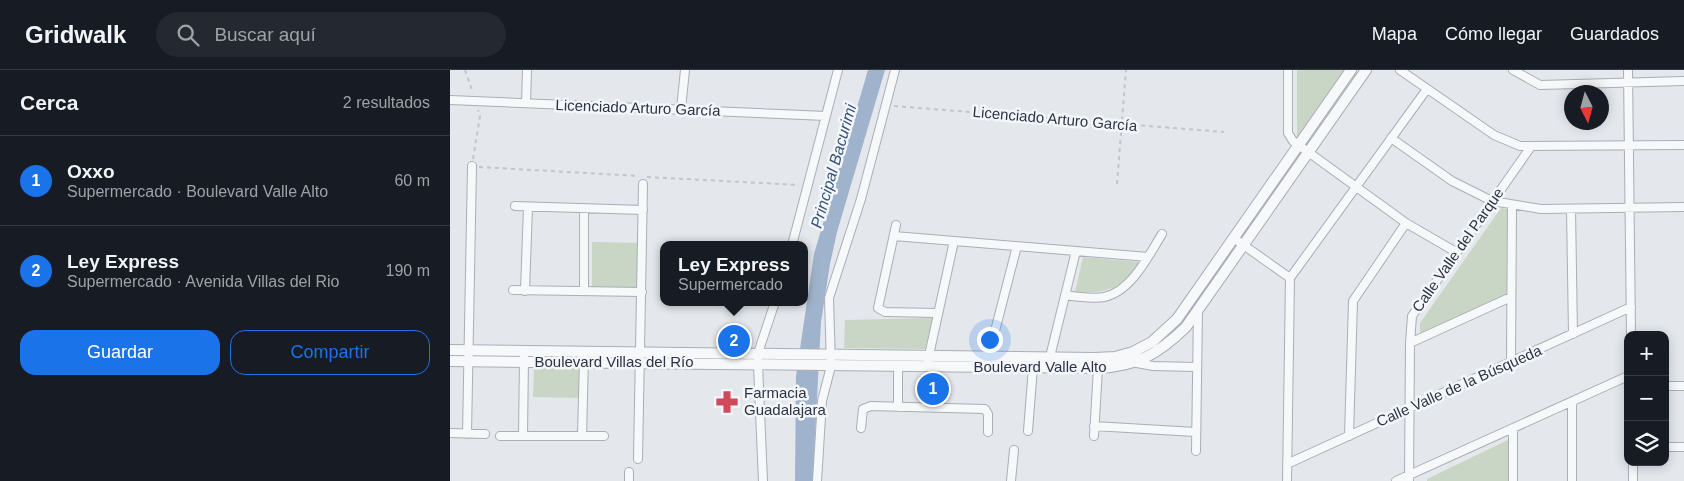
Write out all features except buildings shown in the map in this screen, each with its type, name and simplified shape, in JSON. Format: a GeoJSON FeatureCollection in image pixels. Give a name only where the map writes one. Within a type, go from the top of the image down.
{"type":"FeatureCollection","features":[{"type":"Feature","properties":{"kind":"street"},"geometry":{"type":"LineString","coordinates":[[526,103],[527,70]]}},
{"type":"Feature","properties":{"kind":"street"},"geometry":{"type":"LineString","coordinates":[[681,109],[685,70]]}},
{"type":"Feature","properties":{"kind":"street"},"geometry":{"type":"LineString","coordinates":[[793,241],[806,185],[838,70]]}},
{"type":"Feature","properties":{"kind":"street"},"geometry":{"type":"LineString","coordinates":[[817,481],[822,400],[828,361],[828,298],[861,199],[895,70]]}},
{"type":"Feature","properties":{"kind":"street"},"geometry":{"type":"LineString","coordinates":[[1288,70],[1288,133],[1298,146],[1406,223],[1456,252]]}},
{"type":"Feature","properties":{"kind":"street","name":"Boulevard Valle Alto"},"geometry":{"type":"LineString","coordinates":[[828,361],[929,356],[988,358],[1098,368],[1136,363],[1167,345],[1186,328],[1298,146],[1351,70]]}},
{"type":"Feature","properties":{"kind":"street","name":"Boulevard Valle Alto"},"geometry":{"type":"LineString","coordinates":[[778,359],[898,367],[1033,367],[1049,363],[1115,357],[1133,352],[1152,342],[1178,319],[1307,153],[1366,70]]}},
{"type":"Feature","properties":{"kind":"street"},"geometry":{"type":"LineString","coordinates":[[1400,70],[1494,135],[1520,146],[1530,148],[1684,145]]}},
{"type":"Feature","properties":{"kind":"street"},"geometry":{"type":"LineString","coordinates":[[1513,70],[1540,84],[1684,81]]}},
{"type":"Feature","properties":{"kind":"street"},"geometry":{"type":"LineString","coordinates":[[1628,70],[1631,331]]}},
{"type":"Feature","properties":{"kind":"street"},"geometry":{"type":"LineString","coordinates":[[1287,481],[1290,278],[1427,88]]}},
{"type":"Feature","properties":{"kind":"street","name":"Licenciado Arturo García"},"geometry":{"type":"LineString","coordinates":[[450,100],[826,116]]}},
{"type":"Feature","properties":{"kind":"street"},"geometry":{"type":"LineString","coordinates":[[1391,138],[1452,181],[1492,202],[1512,206],[1570,209],[1684,207]]}},
{"type":"Feature","properties":{"kind":"street","name":"Calle Valle del Parque"},"geometry":{"type":"LineString","coordinates":[[1409,478],[1412,316],[1530,148]]}},
{"type":"Feature","properties":{"kind":"street"},"geometry":{"type":"LineString","coordinates":[[467,434],[472,166]]}},
{"type":"Feature","properties":{"kind":"street"},"geometry":{"type":"LineString","coordinates":[[638,460],[643,184]]}},
{"type":"Feature","properties":{"kind":"street"},"geometry":{"type":"LineString","coordinates":[[515,206],[643,210]]}},
{"type":"Feature","properties":{"kind":"street"},"geometry":{"type":"LineString","coordinates":[[1511,362],[1512,206]]}},
{"type":"Feature","properties":{"kind":"street"},"geometry":{"type":"LineString","coordinates":[[525,291],[528,207]]}},
{"type":"Feature","properties":{"kind":"street"},"geometry":{"type":"LineString","coordinates":[[584,208],[584,291]]}},
{"type":"Feature","properties":{"kind":"street"},"geometry":{"type":"LineString","coordinates":[[1570,209],[1573,334]]}},
{"type":"Feature","properties":{"kind":"street"},"geometry":{"type":"LineString","coordinates":[[1349,436],[1353,301],[1406,223]]}},
{"type":"Feature","properties":{"kind":"street"},"geometry":{"type":"LineString","coordinates":[[896,225],[878,308],[885,312],[938,313]]}},
{"type":"Feature","properties":{"kind":"street"},"geometry":{"type":"LineString","coordinates":[[1065,295],[1094,298],[1112,294],[1129,281],[1148,257],[1162,234]]}},
{"type":"Feature","properties":{"kind":"street"},"geometry":{"type":"LineString","coordinates":[[894,236],[1148,257]]}},
{"type":"Feature","properties":{"kind":"street"},"geometry":{"type":"LineString","coordinates":[[926,367],[954,241]]}},
{"type":"Feature","properties":{"kind":"street"},"geometry":{"type":"LineString","coordinates":[[1239,242],[1290,278]]}},
{"type":"Feature","properties":{"kind":"street"},"geometry":{"type":"LineString","coordinates":[[988,358],[1017,246]]}},
{"type":"Feature","properties":{"kind":"street"},"geometry":{"type":"LineString","coordinates":[[1049,363],[1076,251]]}},
{"type":"Feature","properties":{"kind":"street"},"geometry":{"type":"LineString","coordinates":[[513,290],[642,292]]}},
{"type":"Feature","properties":{"kind":"street"},"geometry":{"type":"LineString","coordinates":[[1410,343],[1511,297]]}},
{"type":"Feature","properties":{"kind":"street"},"geometry":{"type":"LineString","coordinates":[[763,481],[758,353],[774,306]]}},
{"type":"Feature","properties":{"kind":"street","name":"Calle Valle de la Búsqueda"},"geometry":{"type":"LineString","coordinates":[[1287,464],[1631,307]]}},
{"type":"Feature","properties":{"kind":"street"},"geometry":{"type":"LineString","coordinates":[[1196,451],[1198,310]]}},
{"type":"Feature","properties":{"kind":"street","name":"Boulevard Villas del Río"},"geometry":{"type":"LineString","coordinates":[[450,350],[640,350],[758,353],[778,359]]}},
{"type":"Feature","properties":{"kind":"street"},"geometry":{"type":"LineString","coordinates":[[523,436],[524,350]]}},
{"type":"Feature","properties":{"kind":"street"},"geometry":{"type":"LineString","coordinates":[[582,436],[585,351]]}},
{"type":"Feature","properties":{"kind":"street","name":"Boulevard Villas del Río"},"geometry":{"type":"LineString","coordinates":[[450,361],[758,365],[778,359]]}},
{"type":"Feature","properties":{"kind":"street"},"geometry":{"type":"LineString","coordinates":[[1136,363],[1153,366],[1196,367]]}},
{"type":"Feature","properties":{"kind":"street"},"geometry":{"type":"LineString","coordinates":[[898,367],[898,407]]}},
{"type":"Feature","properties":{"kind":"street"},"geometry":{"type":"LineString","coordinates":[[1028,431],[1033,367]]}},
{"type":"Feature","properties":{"kind":"street"},"geometry":{"type":"LineString","coordinates":[[1094,436],[1098,368]]}},
{"type":"Feature","properties":{"kind":"street"},"geometry":{"type":"LineString","coordinates":[[1396,481],[1409,478],[1624,378]]}},
{"type":"Feature","properties":{"kind":"street"},"geometry":{"type":"LineString","coordinates":[[1669,386],[1684,386]]}},
{"type":"Feature","properties":{"kind":"street"},"geometry":{"type":"LineString","coordinates":[[1572,403],[1572,481]]}},
{"type":"Feature","properties":{"kind":"street"},"geometry":{"type":"LineString","coordinates":[[861,428],[863,409],[871,406],[985,409],[988,414],[988,432]]}},
{"type":"Feature","properties":{"kind":"street"},"geometry":{"type":"LineString","coordinates":[[1094,426],[1195,432]]}},
{"type":"Feature","properties":{"kind":"street"},"geometry":{"type":"LineString","coordinates":[[1513,428],[1513,481]]}},
{"type":"Feature","properties":{"kind":"street"},"geometry":{"type":"LineString","coordinates":[[450,433],[484,434]]}},
{"type":"Feature","properties":{"kind":"street"},"geometry":{"type":"LineString","coordinates":[[500,436],[604,436]]}},
{"type":"Feature","properties":{"kind":"street"},"geometry":{"type":"LineString","coordinates":[[1669,447],[1684,447]]}},
{"type":"Feature","properties":{"kind":"street"},"geometry":{"type":"LineString","coordinates":[[1011,481],[1014,450]]}},
{"type":"Feature","properties":{"kind":"street"},"geometry":{"type":"LineString","coordinates":[[1633,466],[1633,481]]}},
{"type":"Feature","properties":{"kind":"street"},"geometry":{"type":"LineString","coordinates":[[629,472],[629,481]]}},
{"type":"Feature","properties":{"kind":"path"},"geometry":{"type":"LineString","coordinates":[[465,70],[480,116],[472,166],[806,185]]}},
{"type":"Feature","properties":{"kind":"path"},"geometry":{"type":"LineString","coordinates":[[1117,184],[1126,70]]}},
{"type":"Feature","properties":{"kind":"path","name":"Licenciado Arturo García"},"geometry":{"type":"LineString","coordinates":[[887,105],[1224,132]]}},
{"type":"Feature","properties":{"kind":"green space"},"geometry":{"type":"Polygon","coordinates":[[[1297,70],[1347,70],[1297,142],[1297,70]]]}},
{"type":"Feature","properties":{"kind":"green space"},"geometry":{"type":"Polygon","coordinates":[[[1501,208],[1510,210],[1512,292],[1420,333],[1420,323],[1501,208]]]}},
{"type":"Feature","properties":{"kind":"green space"},"geometry":{"type":"Polygon","coordinates":[[[592,242],[640,243],[640,287],[592,287],[592,242]]]}},
{"type":"Feature","properties":{"kind":"green space"},"geometry":{"type":"Polygon","coordinates":[[[1083,257],[1140,262],[1120,284],[1112,288],[1096,292],[1075,292],[1083,257]]]}},
{"type":"Feature","properties":{"kind":"green space"},"geometry":{"type":"Polygon","coordinates":[[[933,318],[925,349],[844,348],[845,320],[933,318]]]}},
{"type":"Feature","properties":{"kind":"green space"},"geometry":{"type":"Polygon","coordinates":[[[534,367],[582,367],[581,398],[533,397],[534,367]]]}},
{"type":"Feature","properties":{"kind":"green space"},"geometry":{"type":"Polygon","coordinates":[[[1512,438],[1511,481],[1427,481],[1427,479],[1512,438]]]}},
{"type":"Feature","properties":{"kind":"water"},"geometry":{"type":"Polygon","coordinates":[[[868,70],[885,70],[837,232],[830,264],[821,322],[812,481],[795,481],[796,376],[806,306],[808,306],[814,254],[868,70]]]}},
{"type":"Feature","properties":{"kind":"place","name":"Ley Express"},"geometry":{"type":"Point","coordinates":[734,341]}},
{"type":"Feature","properties":{"kind":"place","name":"Oxxo"},"geometry":{"type":"Point","coordinates":[933,389]}},
{"type":"Feature","properties":{"kind":"place","name":"Farmacia Guadalajara"},"geometry":{"type":"Point","coordinates":[727,402]}},
{"type":"Feature","properties":{"kind":"water label","name":"Principal Bacurimi"},"geometry":{"type":"Point","coordinates":[833,166]}}]}
